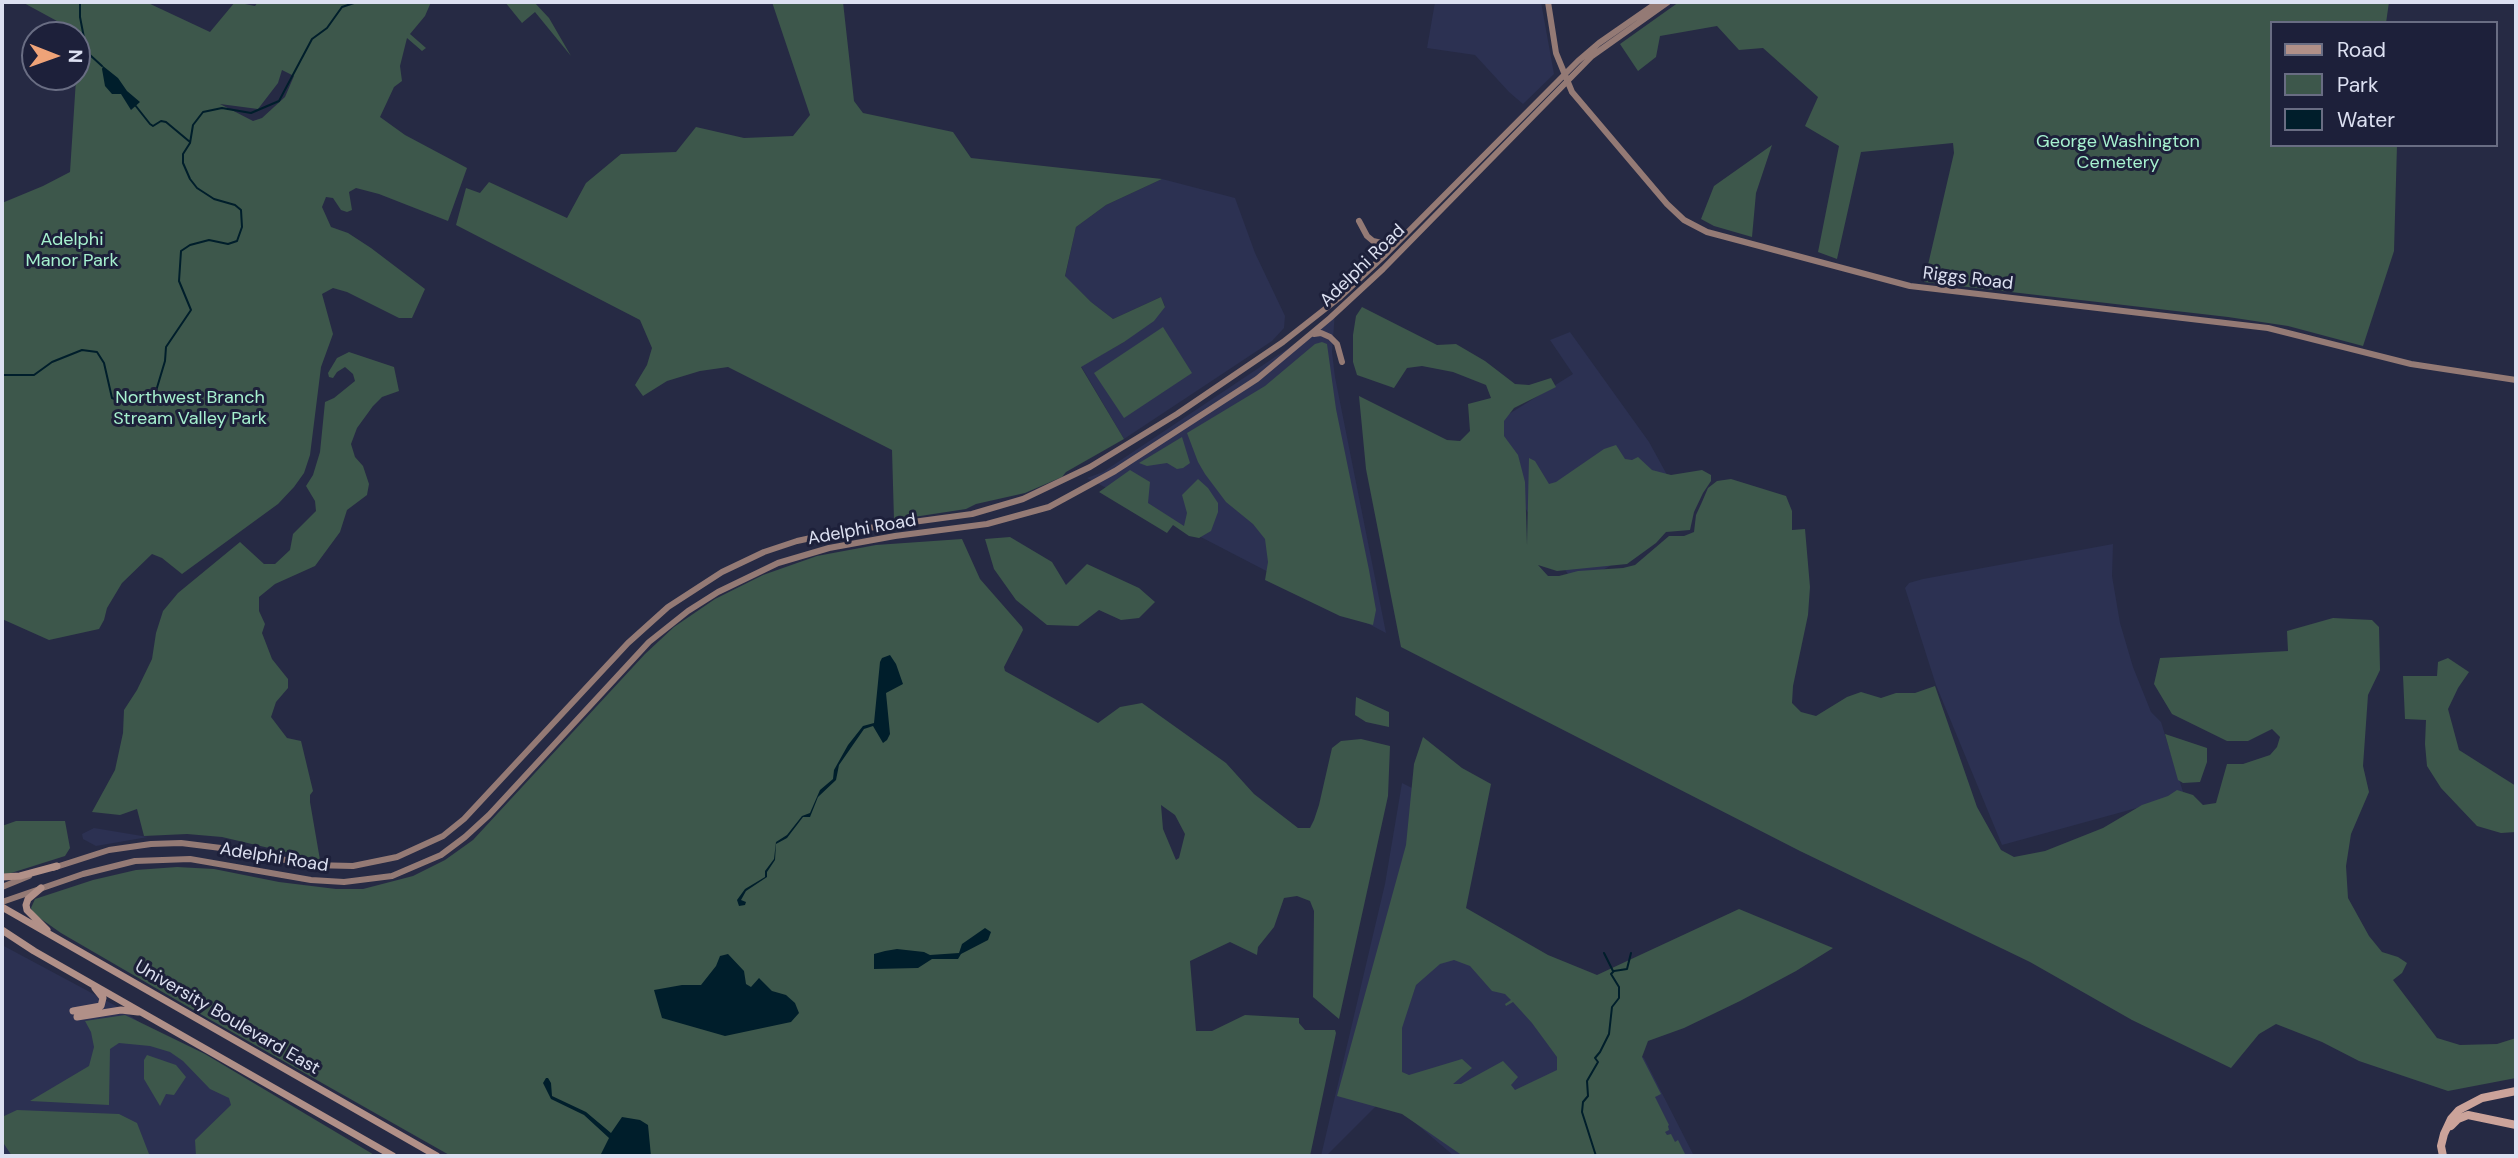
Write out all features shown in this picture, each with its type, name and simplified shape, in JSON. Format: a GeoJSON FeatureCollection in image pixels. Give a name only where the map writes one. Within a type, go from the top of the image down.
{"type":"FeatureCollection","features":[{"type":"Feature","properties":{"kind":"highway"},"geometry":{"type":"LineString","coordinates":[[2442,1155],[2444,1134],[2459,1110],[2482,1098],[2516,1091]]}},
{"type":"Feature","properties":{"kind":"highway"},"geometry":{"type":"LineString","coordinates":[[2442,1155],[2447,1132],[2462,1116],[2475,1115],[2516,1125]]}},
{"type":"Feature","properties":{"kind":"main road","name":"Riggs Road"},"geometry":{"type":"LineString","coordinates":[[1548,2],[1554,46],[1565,78],[1581,104],[1667,204],[1684,220],[1717,236],[1910,286],[2268,328],[2411,364],[2516,380]]}},
{"type":"Feature","properties":{"kind":"main road","name":"Adelphi Road"},"geometry":{"type":"LineString","coordinates":[[2,904],[41,888],[114,865],[155,859],[207,861],[335,882],[380,878],[413,868],[441,855],[465,838],[649,642],[688,611],[718,592],[778,563],[830,548],[987,524],[1049,508],[1103,478],[1251,383],[1312,334],[1383,269],[1599,43],[1658,2]]}},
{"type":"Feature","properties":{"kind":"main road","name":"Adelphi Road"},"geometry":{"type":"LineString","coordinates":[[2,887],[98,852],[151,844],[199,844],[332,867],[375,863],[417,849],[443,836],[464,819],[628,643],[667,607],[735,564],[797,541],[849,530],[972,514],[1023,499],[1090,467],[1177,414],[1283,342],[1339,298],[1565,78],[1603,47],[1668,2]]}},
{"type":"Feature","properties":{"kind":"main road"},"geometry":{"type":"LineString","coordinates":[[1359,220],[1367,236],[1373,241],[1387,244],[1403,236]]}},
{"type":"Feature","properties":{"kind":"main road"},"geometry":{"type":"LineString","coordinates":[[1312,334],[1321,333],[1330,337],[1337,344],[1342,362]]}},
{"type":"Feature","properties":{"kind":"main road"},"geometry":{"type":"LineString","coordinates":[[2,877],[20,876],[57,866]]}},
{"type":"Feature","properties":{"kind":"main road"},"geometry":{"type":"LineString","coordinates":[[41,888],[25,902],[27,910],[55,938]]}},
{"type":"Feature","properties":{"kind":"main road","name":"University Boulevard East"},"geometry":{"type":"LineString","coordinates":[[2,904],[55,938],[437,1156]]}},
{"type":"Feature","properties":{"kind":"main road","name":"University Boulevard East"},"geometry":{"type":"LineString","coordinates":[[2,930],[34,951],[393,1156]]}},
{"type":"Feature","properties":{"kind":"main road"},"geometry":{"type":"LineString","coordinates":[[2,935],[34,951]]}},
{"type":"Feature","properties":{"kind":"main road"},"geometry":{"type":"LineString","coordinates":[[90,983],[103,998],[103,1004],[75,1014],[121,1010],[144,1013]]}},
{"type":"Feature","properties":{"kind":"shaded area"},"geometry":{"type":"Polygon","coordinates":[[[1435,2],[1541,2],[1554,74],[1523,104],[1475,55],[1427,48],[1435,2]]]}},
{"type":"Feature","properties":{"kind":"shaded area"},"geometry":{"type":"Polygon","coordinates":[[[1162,179],[1235,198],[1255,253],[1285,316],[1284,328],[1272,341],[1124,439],[1081,366],[1124,342],[1165,306],[1161,297],[1113,319],[1065,277],[1076,227],[1106,205],[1162,179]]]}},
{"type":"Feature","properties":{"kind":"shaded area"},"geometry":{"type":"Polygon","coordinates":[[[1335,312],[1332,352],[1335,377],[1386,633],[1087,478],[1103,472],[1296,343],[1335,312]]]}},
{"type":"Feature","properties":{"kind":"shaded area"},"geometry":{"type":"Polygon","coordinates":[[[1570,332],[1649,442],[1666,473],[1672,501],[1656,541],[1575,585],[1485,446],[1501,419],[1573,374],[1550,340],[1570,332]]]}},
{"type":"Feature","properties":{"kind":"shaded area"},"geometry":{"type":"Polygon","coordinates":[[[2113,544],[2112,576],[2120,623],[2133,667],[2151,712],[2161,722],[2184,795],[2002,845],[1936,685],[1905,588],[1909,583],[1923,579],[2113,544]]]}},
{"type":"Feature","properties":{"kind":"shaded area"},"geometry":{"type":"Polygon","coordinates":[[[1402,783],[1446,805],[1431,884],[1644,1058],[1694,1156],[1454,1156],[1385,1097],[1326,1156],[1321,1156],[1385,884],[1402,783]]]}},
{"type":"Feature","properties":{"kind":"shaded area"},"geometry":{"type":"Polygon","coordinates":[[[94,828],[148,837],[96,846],[83,839],[82,834],[94,828]]]}},
{"type":"Feature","properties":{"kind":"shaded area"},"geometry":{"type":"Polygon","coordinates":[[[2,945],[116,1006],[161,1037],[368,1156],[2,1156],[2,945]]]}},
{"type":"Feature","properties":{"kind":"green space"},"geometry":{"type":"Polygon","coordinates":[[[22,2],[146,2],[210,32],[235,2],[255,6],[258,2],[431,2],[425,16],[410,34],[426,48],[422,51],[407,38],[400,66],[402,81],[394,87],[380,117],[405,135],[467,168],[448,221],[379,194],[356,188],[349,192],[352,210],[341,210],[333,198],[326,197],[322,207],[331,227],[348,233],[371,248],[425,289],[412,318],[399,318],[347,292],[333,288],[322,294],[333,334],[321,367],[310,455],[304,473],[294,487],[278,504],[182,574],[162,558],[152,554],[122,583],[107,608],[99,629],[49,640],[2,619],[2,203],[70,172],[75,91],[91,91],[91,21],[57,21],[22,2]],[[282,70],[278,83],[258,109],[220,104],[253,121],[262,118],[285,97],[294,76],[282,70]]]}},
{"type":"Feature","properties":{"kind":"green space"},"geometry":{"type":"Polygon","coordinates":[[[505,2],[534,2],[549,18],[571,56],[535,12],[522,23],[505,2]]]}},
{"type":"Feature","properties":{"kind":"green space"},"geometry":{"type":"Polygon","coordinates":[[[772,2],[843,2],[854,101],[863,113],[953,132],[971,158],[1162,179],[1106,205],[1076,227],[1065,276],[1113,319],[1161,297],[1165,307],[1154,321],[1081,367],[1124,439],[1066,472],[1062,477],[1025,493],[976,504],[966,509],[894,520],[892,450],[728,367],[700,371],[667,381],[643,396],[635,385],[647,365],[652,348],[640,320],[456,225],[466,188],[480,193],[489,182],[567,218],[586,183],[621,154],[676,152],[696,127],[744,138],[793,136],[810,115],[772,2]]]}},
{"type":"Feature","properties":{"kind":"green space","name":"George Washington Cemetery"},"geometry":{"type":"Polygon","coordinates":[[[1679,2],[2389,2],[2386,21],[2270,21],[2270,147],[2397,147],[2394,251],[2363,346],[2288,326],[2228,317],[1924,282],[1954,153],[1953,143],[1861,152],[1837,259],[1818,252],[1839,146],[1805,126],[1818,97],[1763,48],[1739,50],[1717,26],[1660,36],[1656,57],[1638,71],[1620,44],[1679,2]]]}},
{"type":"Feature","properties":{"kind":"green space"},"geometry":{"type":"Polygon","coordinates":[[[1772,145],[1756,193],[1752,237],[1714,226],[1701,219],[1714,186],[1772,145]]]}},
{"type":"Feature","properties":{"kind":"green space"},"geometry":{"type":"Polygon","coordinates":[[[1362,307],[1437,345],[1456,344],[1485,361],[1515,384],[1529,385],[1551,378],[1556,387],[1514,408],[1504,421],[1504,436],[1518,455],[1525,482],[1527,545],[1529,458],[1535,461],[1549,484],[1604,449],[1616,445],[1625,459],[1638,457],[1652,470],[1671,475],[1702,470],[1711,475],[1711,481],[1694,512],[1690,530],[1666,532],[1656,543],[1627,564],[1557,571],[1538,565],[1548,576],[1635,565],[1669,536],[1684,536],[1694,532],[1696,515],[1708,488],[1717,481],[1731,479],[1786,496],[1792,511],[1792,530],[1805,529],[1810,587],[1808,615],[1792,703],[1801,712],[1816,716],[1847,697],[1861,692],[1881,698],[1896,693],[1915,693],[1935,686],[1977,807],[2001,850],[2014,857],[2045,851],[2103,828],[2142,805],[2177,790],[2193,795],[2203,805],[2216,803],[2227,764],[2243,764],[2270,755],[2277,747],[2280,737],[2272,729],[2248,741],[2227,741],[2172,714],[2154,684],[2160,658],[2288,651],[2287,631],[2333,618],[2372,620],[2379,627],[2380,670],[2368,695],[2363,766],[2369,792],[2351,834],[2346,866],[2348,898],[2369,936],[2382,952],[2407,963],[2402,973],[2393,980],[2437,1038],[2460,1045],[2497,1044],[2516,1038],[2516,1078],[2448,1091],[2359,1061],[2322,1042],[2276,1024],[2259,1034],[2231,1068],[2132,1020],[2030,962],[1800,851],[1401,647],[1366,469],[1359,396],[1447,440],[1460,441],[1470,431],[1468,404],[1491,398],[1486,385],[1453,372],[1422,366],[1407,368],[1394,388],[1357,375],[1353,362],[1353,335],[1356,316],[1362,307]]]}},
{"type":"Feature","properties":{"kind":"green space"},"geometry":{"type":"Polygon","coordinates":[[[1163,327],[1192,373],[1124,418],[1094,373],[1163,327]]]}},
{"type":"Feature","properties":{"kind":"green space"},"geometry":{"type":"Polygon","coordinates":[[[1315,344],[1327,344],[1336,409],[1369,570],[1376,610],[1373,625],[1340,616],[1265,580],[1268,562],[1265,539],[1253,524],[1226,502],[1205,474],[1187,433],[1265,386],[1315,344]]]}},
{"type":"Feature","properties":{"kind":"green space"},"geometry":{"type":"Polygon","coordinates":[[[349,352],[394,367],[399,391],[382,397],[373,406],[357,428],[351,444],[369,484],[367,495],[347,510],[340,532],[315,566],[275,584],[259,597],[259,611],[265,624],[262,633],[272,659],[288,679],[288,688],[276,702],[271,717],[287,738],[301,741],[313,791],[310,802],[320,860],[222,837],[187,834],[144,836],[137,809],[120,815],[92,812],[115,770],[123,733],[124,710],[152,659],[163,611],[178,593],[240,542],[264,564],[275,564],[290,550],[293,534],[316,511],[315,501],[306,486],[313,475],[320,452],[325,402],[355,381],[353,374],[345,367],[333,378],[329,377],[328,373],[337,358],[349,352]]]}},
{"type":"Feature","properties":{"kind":"green space"},"geometry":{"type":"Polygon","coordinates":[[[1182,437],[1190,463],[1183,468],[1177,469],[1167,463],[1147,466],[1139,463],[1182,437]]]}},
{"type":"Feature","properties":{"kind":"green space"},"geometry":{"type":"Polygon","coordinates":[[[1130,470],[1150,482],[1148,503],[1184,526],[1187,513],[1182,495],[1198,479],[1218,503],[1218,512],[1211,531],[1199,538],[1189,536],[1173,525],[1167,533],[1099,492],[1130,470]]]}},
{"type":"Feature","properties":{"kind":"green space"},"geometry":{"type":"Polygon","coordinates":[[[1010,537],[1052,562],[1066,585],[1087,564],[1139,588],[1155,602],[1139,618],[1121,620],[1099,610],[1078,626],[1047,625],[1016,600],[994,569],[985,539],[1010,537]]]}},
{"type":"Feature","properties":{"kind":"green space"},"geometry":{"type":"Polygon","coordinates":[[[962,539],[980,579],[1023,630],[1004,667],[1005,671],[1098,723],[1120,707],[1142,703],[1226,763],[1254,794],[1298,828],[1310,828],[1314,820],[1332,748],[1341,741],[1361,739],[1390,746],[1388,796],[1339,1019],[1313,997],[1314,911],[1310,901],[1297,896],[1284,898],[1274,927],[1258,947],[1257,955],[1230,942],[1190,961],[1196,1031],[1212,1031],[1245,1015],[1299,1018],[1299,1023],[1305,1030],[1335,1030],[1310,1156],[451,1156],[61,933],[34,914],[31,908],[35,899],[93,880],[136,870],[177,867],[214,869],[279,882],[336,889],[363,889],[413,876],[445,860],[473,840],[645,654],[674,627],[715,599],[763,575],[817,556],[876,545],[962,539]],[[1161,805],[1163,829],[1176,860],[1179,858],[1185,834],[1175,815],[1161,805]]]}},
{"type":"Feature","properties":{"kind":"green space"},"geometry":{"type":"Polygon","coordinates":[[[2448,658],[2469,672],[2448,709],[2459,750],[2516,786],[2516,832],[2501,833],[2477,826],[2441,788],[2427,766],[2426,720],[2405,719],[2403,676],[2437,676],[2438,662],[2448,658]]]}},
{"type":"Feature","properties":{"kind":"green space"},"geometry":{"type":"Polygon","coordinates":[[[1356,697],[1389,712],[1389,727],[1366,722],[1355,715],[1356,697]]]}},
{"type":"Feature","properties":{"kind":"green space"},"geometry":{"type":"Polygon","coordinates":[[[2165,734],[2207,748],[2207,762],[2200,782],[2183,783],[2178,780],[2165,734]]]}},
{"type":"Feature","properties":{"kind":"green space"},"geometry":{"type":"Polygon","coordinates":[[[1423,737],[1462,768],[1491,784],[1466,908],[1548,955],[1597,975],[1739,909],[1833,948],[1740,1001],[1684,1028],[1648,1041],[1642,1057],[1661,1094],[1655,1097],[1669,1125],[1669,1130],[1665,1132],[1667,1135],[1671,1134],[1675,1142],[1678,1140],[1686,1156],[1463,1156],[1402,1114],[1337,1096],[1406,845],[1414,764],[1423,737]],[[1454,960],[1440,964],[1416,985],[1402,1028],[1402,1072],[1409,1075],[1462,1059],[1472,1068],[1453,1084],[1461,1084],[1503,1061],[1518,1077],[1511,1085],[1515,1090],[1557,1070],[1557,1057],[1532,1023],[1513,1002],[1506,1006],[1511,1000],[1505,994],[1492,991],[1470,966],[1454,960]]]}},
{"type":"Feature","properties":{"kind":"green space"},"geometry":{"type":"Polygon","coordinates":[[[16,821],[65,821],[70,848],[65,856],[8,874],[2,873],[2,826],[16,821]]]}},
{"type":"Feature","properties":{"kind":"green space"},"geometry":{"type":"Polygon","coordinates":[[[125,1015],[205,1054],[376,1156],[196,1156],[195,1140],[231,1105],[229,1098],[210,1089],[183,1061],[170,1052],[150,1046],[119,1043],[110,1049],[109,1105],[30,1101],[89,1066],[94,1047],[85,1021],[125,1015]]]}},
{"type":"Feature","properties":{"kind":"green space"},"geometry":{"type":"Polygon","coordinates":[[[147,1055],[176,1065],[186,1077],[174,1095],[166,1094],[160,1106],[144,1079],[144,1060],[147,1055]]]}},
{"type":"Feature","properties":{"kind":"green space"},"geometry":{"type":"Polygon","coordinates":[[[17,1110],[119,1114],[137,1123],[149,1154],[153,1156],[12,1156],[2,1141],[2,1117],[17,1110]]]}},
{"type":"Feature","properties":{"kind":"water"},"geometry":{"type":"Polygon","coordinates":[[[103,66],[140,102],[131,110],[121,94],[112,94],[105,86],[103,66]]]}},
{"type":"Feature","properties":{"kind":"water"},"geometry":{"type":"Polygon","coordinates":[[[890,655],[903,684],[886,693],[890,734],[887,740],[883,743],[873,726],[864,729],[839,765],[836,780],[818,797],[810,817],[803,817],[787,838],[776,844],[775,860],[767,872],[767,877],[746,891],[741,900],[746,902],[745,905],[739,906],[737,900],[745,889],[765,877],[765,871],[774,859],[776,842],[787,835],[802,816],[810,813],[820,790],[833,779],[834,770],[848,745],[863,726],[874,723],[880,662],[882,658],[890,655]]]}},
{"type":"Feature","properties":{"kind":"water"},"geometry":{"type":"Polygon","coordinates":[[[985,928],[991,932],[988,940],[961,954],[958,959],[932,959],[918,968],[874,969],[874,954],[885,951],[897,949],[930,955],[959,953],[962,944],[985,928]]]}},
{"type":"Feature","properties":{"kind":"water"},"geometry":{"type":"Polygon","coordinates":[[[728,954],[744,971],[746,984],[751,987],[759,978],[772,991],[786,995],[795,1003],[799,1013],[791,1022],[725,1036],[662,1018],[654,990],[701,985],[716,966],[720,956],[728,954]]]}},
{"type":"Feature","properties":{"kind":"water"},"geometry":{"type":"Polygon","coordinates":[[[546,1078],[551,1083],[552,1096],[586,1112],[611,1133],[622,1117],[640,1120],[648,1125],[651,1156],[600,1156],[609,1138],[584,1115],[551,1099],[543,1083],[546,1078]]]}},
{"type":"Feature","properties":{"kind":"waterway"},"geometry":{"type":"LineString","coordinates":[[80,2],[85,43],[90,55],[102,66]]}},
{"type":"Feature","properties":{"kind":"waterway"},"geometry":{"type":"LineString","coordinates":[[2,375],[34,375],[52,362],[82,350],[97,352],[104,363],[112,398],[128,404],[148,402],[156,391],[165,361],[166,347],[191,310],[179,281],[181,251],[190,245],[209,240],[228,244],[237,241],[242,227],[241,210],[235,205],[214,199],[197,188],[190,179],[183,163],[183,154],[190,143],[193,125],[203,112],[222,108],[251,113],[279,101],[312,39],[327,28],[342,7],[357,2]]}},
{"type":"Feature","properties":{"kind":"waterway"},"geometry":{"type":"LineString","coordinates":[[135,105],[150,124],[153,126],[161,121],[166,122],[190,142]]}},
{"type":"Feature","properties":{"kind":"waterway"},"geometry":{"type":"LineString","coordinates":[[1604,953],[1613,971]]}},
{"type":"Feature","properties":{"kind":"waterway"},"geometry":{"type":"LineString","coordinates":[[1596,1156],[1582,1112],[1583,1102],[1588,1096],[1587,1081],[1598,1062],[1595,1058],[1609,1034],[1612,1007],[1619,998],[1619,987],[1611,974],[1627,969],[1631,953]]}},
{"type":"Feature","properties":{"kind":"park label","name":"Adelphi Manor Park"},"geometry":{"type":"Point","coordinates":[72,250]}},
{"type":"Feature","properties":{"kind":"park label","name":"Northwest Branch Stream Valley Park"},"geometry":{"type":"Point","coordinates":[190,408]}}]}
